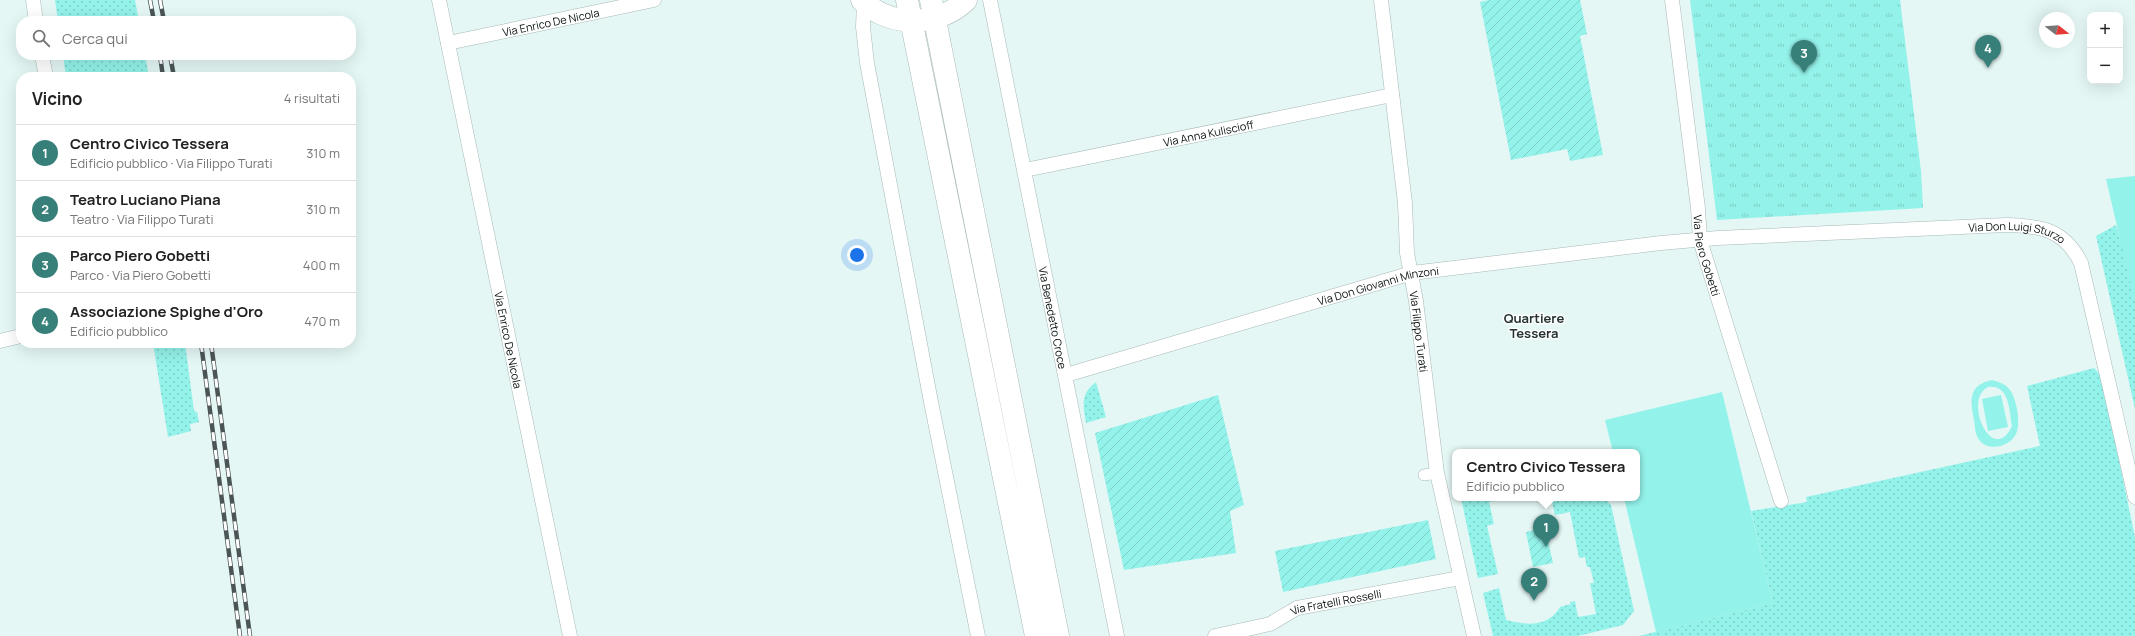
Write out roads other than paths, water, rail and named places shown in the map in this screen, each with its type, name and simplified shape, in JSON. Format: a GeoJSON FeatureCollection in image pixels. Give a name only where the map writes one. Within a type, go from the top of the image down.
{"type":"FeatureCollection","features":[{"type":"Feature","properties":{"kind":"main road"},"geometry":{"type":"LineString","coordinates":[[906,0],[1036,636]]}},
{"type":"Feature","properties":{"kind":"main road"},"geometry":{"type":"LineString","coordinates":[[863,1],[883,14],[911,22],[933,9],[956,8],[966,0]]}},
{"type":"Feature","properties":{"kind":"main road"},"geometry":{"type":"LineString","coordinates":[[933,9],[1058,636]]}},
{"type":"Feature","properties":{"kind":"street"},"geometry":{"type":"LineString","coordinates":[[33,0],[35,16]]}},
{"type":"Feature","properties":{"kind":"street","name":"Via Enrico De Nicola"},"geometry":{"type":"LineString","coordinates":[[439,0],[570,636]]}},
{"type":"Feature","properties":{"kind":"street","name":"Via Enrico De Nicola"},"geometry":{"type":"LineString","coordinates":[[448,43],[654,0]]}},
{"type":"Feature","properties":{"kind":"street","name":"Via Benedetto Croce"},"geometry":{"type":"LineString","coordinates":[[990,0],[1117,636]]}},
{"type":"Feature","properties":{"kind":"street","name":"Via Filippo Turati"},"geometry":{"type":"LineString","coordinates":[[1381,0],[1405,203],[1407,253],[1412,273],[1431,474],[1460,578],[1474,636]]}},
{"type":"Feature","properties":{"kind":"street","name":"Via Piero Gobetti"},"geometry":{"type":"LineString","coordinates":[[1672,0],[1698,208],[1700,240],[1781,501]]}},
{"type":"Feature","properties":{"kind":"street"},"geometry":{"type":"LineString","coordinates":[[863,1],[863,26],[867,63],[931,402],[978,636]]}},
{"type":"Feature","properties":{"kind":"street"},"geometry":{"type":"LineString","coordinates":[[43,60],[45,72]]}},
{"type":"Feature","properties":{"kind":"street","name":"Via Anna Kuliscioff"},"geometry":{"type":"LineString","coordinates":[[1025,170],[1392,95]]}},
{"type":"Feature","properties":{"kind":"street","name":"Via Don Luigi Sturzo"},"geometry":{"type":"LineString","coordinates":[[1700,240],[2006,225],[2045,228],[2059,235],[2075,251],[2085,275],[2135,497]]}},
{"type":"Feature","properties":{"kind":"street","name":"Via Don Giovanni Minzoni"},"geometry":{"type":"LineString","coordinates":[[1066,375],[1412,273],[1661,243],[1700,240]]}},
{"type":"Feature","properties":{"kind":"street"},"geometry":{"type":"LineString","coordinates":[[0,341],[16,337]]}},
{"type":"Feature","properties":{"kind":"street","name":"Via Fratelli Rosselli"},"geometry":{"type":"LineString","coordinates":[[1215,636],[1270,624],[1297,608],[1460,578]]}},
{"type":"Feature","properties":{"kind":"railway"},"geometry":{"type":"LineString","coordinates":[[150,0],[153,16]]}},
{"type":"Feature","properties":{"kind":"railway"},"geometry":{"type":"LineString","coordinates":[[160,0],[163,16]]}},
{"type":"Feature","properties":{"kind":"railway"},"geometry":{"type":"LineString","coordinates":[[161,60],[162,72]]}},
{"type":"Feature","properties":{"kind":"railway"},"geometry":{"type":"LineString","coordinates":[[171,60],[173,72]]}},
{"type":"Feature","properties":{"kind":"railway"},"geometry":{"type":"LineString","coordinates":[[202,348],[240,636]]}},
{"type":"Feature","properties":{"kind":"railway"},"geometry":{"type":"LineString","coordinates":[[212,348],[250,636]]}},
{"type":"Feature","properties":{"kind":"place","name":"Associazione Spighe d'Oro"},"geometry":{"type":"Point","coordinates":[1988,68]}},
{"type":"Feature","properties":{"kind":"place","name":"Parco Piero Gobetti"},"geometry":{"type":"Point","coordinates":[1804,73]}},
{"type":"Feature","properties":{"kind":"place","name":"Centro Civico Tessera"},"geometry":{"type":"Point","coordinates":[1546,547]}},
{"type":"Feature","properties":{"kind":"place","name":"Teatro Luciano Piana"},"geometry":{"type":"Point","coordinates":[1534,601]}},
{"type":"Feature","properties":{"kind":"district","name":"Quartiere Tessera"},"geometry":{"type":"Point","coordinates":[1534,326]}}]}
